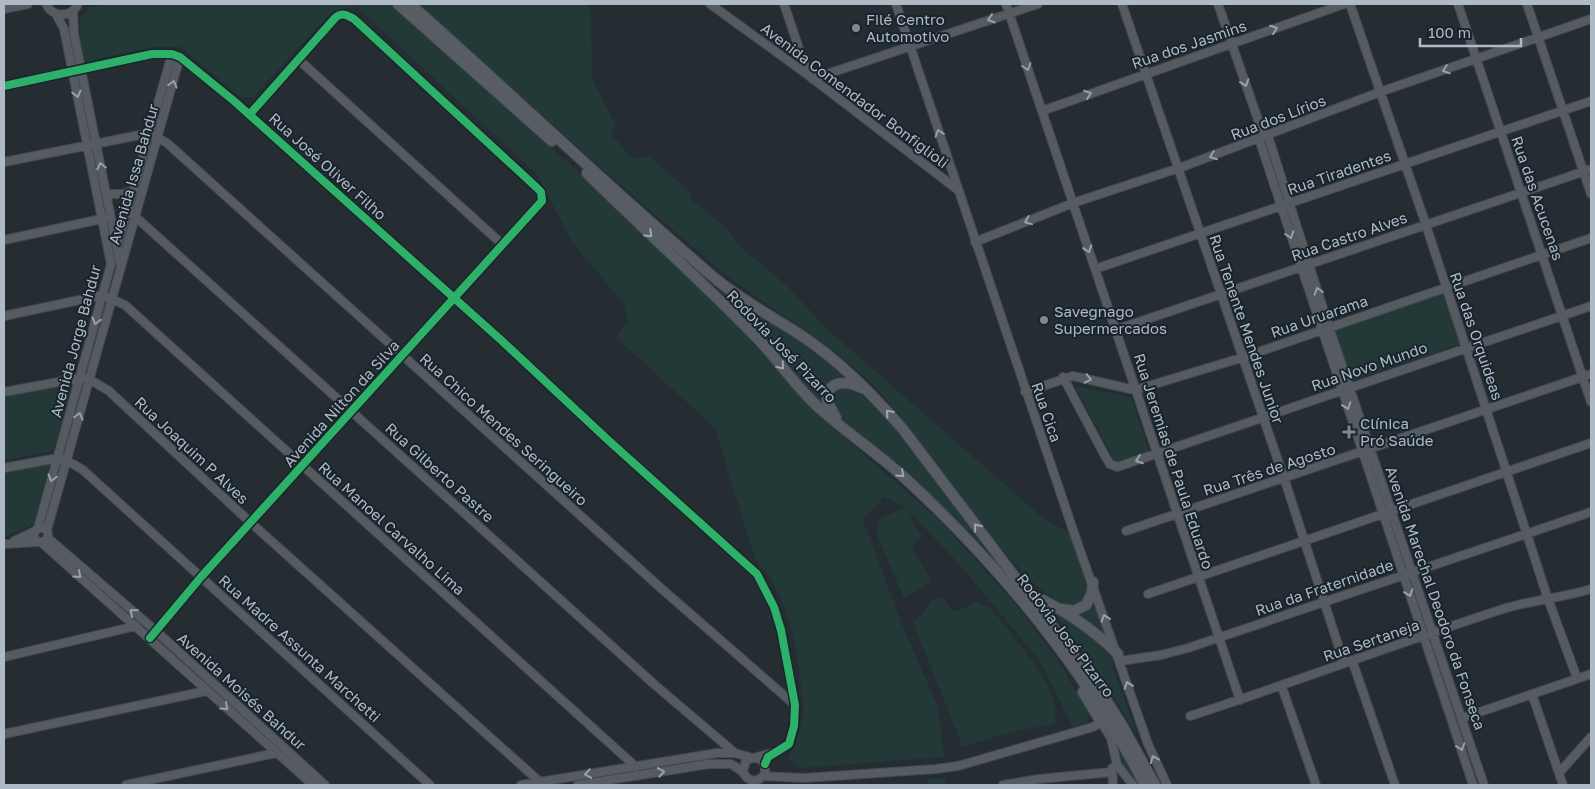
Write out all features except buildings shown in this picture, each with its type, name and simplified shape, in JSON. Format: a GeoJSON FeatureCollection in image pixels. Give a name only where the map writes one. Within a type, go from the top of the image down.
{"type":"FeatureCollection","features":[{"type":"Feature","properties":{"kind":"main road","name":"Rodovia José Pizarro"},"geometry":{"type":"LineString","coordinates":[[398,4],[565,152],[759,340],[815,404],[884,460],[942,513],[1008,582],[1093,695],[1146,785]]}},
{"type":"Feature","properties":{"kind":"main road","name":"Rodovia José Pizarro"},"geometry":{"type":"LineString","coordinates":[[410,4],[719,281],[739,297],[800,335],[840,365],[869,392],[902,428],[1096,684],[1123,727],[1155,785]]}},
{"type":"Feature","properties":{"kind":"main road"},"geometry":{"type":"LineString","coordinates":[[846,430],[828,406],[826,395],[829,388],[834,384],[847,382],[869,392]]}},
{"type":"Feature","properties":{"kind":"main road"},"geometry":{"type":"LineString","coordinates":[[1008,582],[1063,659],[1101,722]]}},
{"type":"Feature","properties":{"kind":"main road"},"geometry":{"type":"LineString","coordinates":[[1058,608],[1074,610],[1086,606],[1092,593],[1093,582]]}},
{"type":"Feature","properties":{"kind":"main road"},"geometry":{"type":"LineString","coordinates":[[1028,593],[1058,608],[1092,630],[1119,657]]}},
{"type":"Feature","properties":{"kind":"street"},"geometry":{"type":"LineString","coordinates":[[4,9],[28,4]]}},
{"type":"Feature","properties":{"kind":"street"},"geometry":{"type":"LineString","coordinates":[[46,4],[56,14],[62,15],[73,11],[78,4]]}},
{"type":"Feature","properties":{"kind":"street"},"geometry":{"type":"LineString","coordinates":[[784,4],[810,77],[1038,4]]}},
{"type":"Feature","properties":{"kind":"street","name":"Rua Cica"},"geometry":{"type":"LineString","coordinates":[[896,4],[1025,392],[1093,582],[1148,744],[1167,785]]}},
{"type":"Feature","properties":{"kind":"street","name":"Rua Jeremias de Paula Eduardo"},"geometry":{"type":"LineString","coordinates":[[1006,4],[1240,700]]}},
{"type":"Feature","properties":{"kind":"street","name":"Rua Tenente Mendes Junior"},"geometry":{"type":"LineString","coordinates":[[1122,4],[1241,358],[1305,541],[1344,663]]}},
{"type":"Feature","properties":{"kind":"street","name":"Avenida Marechal Deodoro da Fonseca"},"geometry":{"type":"LineString","coordinates":[[1218,4],[1263,137],[1290,204],[1309,264],[1325,328]]}},
{"type":"Feature","properties":{"kind":"street","name":"Rua dos Jasmins"},"geometry":{"type":"LineString","coordinates":[[1042,111],[1344,4]]}},
{"type":"Feature","properties":{"kind":"street","name":"Rua das Orquideas"},"geometry":{"type":"LineString","coordinates":[[1350,4],[1488,409],[1548,599],[1577,678]]}},
{"type":"Feature","properties":{"kind":"street","name":"Rua das Acucenas"},"geometry":{"type":"LineString","coordinates":[[1458,4],[1563,315],[1587,375],[1591,402]]}},
{"type":"Feature","properties":{"kind":"street"},"geometry":{"type":"LineString","coordinates":[[1527,4],[1563,110],[1587,170],[1591,194]]}},
{"type":"Feature","properties":{"kind":"street","name":"Avenida Comendador Bonfiglioli"},"geometry":{"type":"LineString","coordinates":[[715,5],[958,191]]}},
{"type":"Feature","properties":{"kind":"street","name":"Avenida Jorge Bahdur"},"geometry":{"type":"LineString","coordinates":[[73,11],[72,23],[92,145],[107,218],[121,265]]}},
{"type":"Feature","properties":{"kind":"street","name":"Avenida Jorge Bahdur"},"geometry":{"type":"LineString","coordinates":[[37,530],[111,264],[107,194],[72,71],[64,29],[56,14]]}},
{"type":"Feature","properties":{"kind":"street","name":"Avenida Nilton da Silva"},"geometry":{"type":"LineString","coordinates":[[150,638],[250,522],[540,205],[542,196],[536,187],[354,19],[346,14],[340,14],[335,18],[298,59]]}},
{"type":"Feature","properties":{"kind":"street","name":"Rua dos Lírios"},"geometry":{"type":"LineString","coordinates":[[975,242],[1073,203],[1177,169],[1380,92],[1591,19]]}},
{"type":"Feature","properties":{"kind":"street"},"geometry":{"type":"LineString","coordinates":[[4,86],[152,54],[176,55]]}},
{"type":"Feature","properties":{"kind":"street","name":"Rua José Oliver Filho"},"geometry":{"type":"LineString","coordinates":[[176,55],[250,114],[757,574],[771,601],[781,630],[795,705],[794,726],[789,744],[768,757],[763,775]]}},
{"type":"Feature","properties":{"kind":"street","name":"Avenida Issa Bahdur"},"geometry":{"type":"LineString","coordinates":[[44,538],[136,215],[154,135],[176,55]]}},
{"type":"Feature","properties":{"kind":"street"},"geometry":{"type":"LineString","coordinates":[[250,114],[298,59],[503,245]]}},
{"type":"Feature","properties":{"kind":"street","name":"Rua Tiradentes"},"geometry":{"type":"LineString","coordinates":[[1095,269],[1591,101]]}},
{"type":"Feature","properties":{"kind":"street"},"geometry":{"type":"LineString","coordinates":[[4,162],[154,135]]}},
{"type":"Feature","properties":{"kind":"street","name":"Avenida Issa Bahdur"},"geometry":{"type":"LineString","coordinates":[[111,264],[117,250],[134,190],[154,135]]}},
{"type":"Feature","properties":{"kind":"street","name":"Rua Chico Mendes Seringueiro"},"geometry":{"type":"LineString","coordinates":[[154,135],[174,149],[402,356],[795,705]]}},
{"type":"Feature","properties":{"kind":"street","name":"Avenida Marechal Deodoro da Fonseca"},"geometry":{"type":"LineString","coordinates":[[1263,137],[1281,207],[1300,267],[1371,449],[1484,785]]}},
{"type":"Feature","properties":{"kind":"street"},"geometry":{"type":"LineString","coordinates":[[928,167],[949,180],[954,179]]}},
{"type":"Feature","properties":{"kind":"street","name":"Rua Castro Alves"},"geometry":{"type":"LineString","coordinates":[[1115,330],[1587,170]]}},
{"type":"Feature","properties":{"kind":"street"},"geometry":{"type":"LineString","coordinates":[[107,194],[124,194],[134,190]]}},
{"type":"Feature","properties":{"kind":"street","name":"Rua Gilberto Pastre"},"geometry":{"type":"LineString","coordinates":[[128,210],[136,215],[655,685],[735,753]]}},
{"type":"Feature","properties":{"kind":"street"},"geometry":{"type":"LineString","coordinates":[[4,240],[107,218]]}},
{"type":"Feature","properties":{"kind":"street","name":"Rua Uruarama"},"geometry":{"type":"LineString","coordinates":[[1025,392],[1063,378],[1077,377],[1136,390],[1241,358],[1591,238]]}},
{"type":"Feature","properties":{"kind":"street"},"geometry":{"type":"LineString","coordinates":[[4,316],[103,295]]}},
{"type":"Feature","properties":{"kind":"street","name":"Rua Manoel Carvalho Lima"},"geometry":{"type":"LineString","coordinates":[[103,295],[125,305],[636,767]]}},
{"type":"Feature","properties":{"kind":"street","name":"Rua Novo Mundo"},"geometry":{"type":"LineString","coordinates":[[1063,378],[1110,464],[1113,467],[1121,467],[1466,346],[1591,306]]}},
{"type":"Feature","properties":{"kind":"street","name":"Rua Três de Agosto"},"geometry":{"type":"LineString","coordinates":[[1126,531],[1587,375]]}},
{"type":"Feature","properties":{"kind":"street"},"geometry":{"type":"LineString","coordinates":[[4,392],[89,378]]}},
{"type":"Feature","properties":{"kind":"street","name":"Rua Joaquim P Alves"},"geometry":{"type":"LineString","coordinates":[[89,378],[108,391],[250,522],[540,782]]}},
{"type":"Feature","properties":{"kind":"street","name":"Avenida Marechal Deodoro da Fonseca"},"geometry":{"type":"LineString","coordinates":[[1346,388],[1363,452],[1473,785]]}},
{"type":"Feature","properties":{"kind":"street"},"geometry":{"type":"LineString","coordinates":[[1148,594],[1591,443]]}},
{"type":"Feature","properties":{"kind":"street"},"geometry":{"type":"LineString","coordinates":[[4,468],[58,458]]}},
{"type":"Feature","properties":{"kind":"street","name":"Rua Madre Assunta Marchetti"},"geometry":{"type":"LineString","coordinates":[[58,458],[66,460],[83,470],[430,785]]}},
{"type":"Feature","properties":{"kind":"street","name":"Rua da Fraternidade"},"geometry":{"type":"LineString","coordinates":[[1119,657],[1161,655],[1219,639],[1325,601],[1591,512]]}},
{"type":"Feature","properties":{"kind":"street"},"geometry":{"type":"LineString","coordinates":[[37,530],[44,538]]}},
{"type":"Feature","properties":{"kind":"street"},"geometry":{"type":"LineString","coordinates":[[37,530],[35,538],[44,538]]}},
{"type":"Feature","properties":{"kind":"street"},"geometry":{"type":"LineString","coordinates":[[7,543],[37,530]]}},
{"type":"Feature","properties":{"kind":"street"},"geometry":{"type":"LineString","coordinates":[[7,543],[44,538]]}},
{"type":"Feature","properties":{"kind":"street","name":"Avenida Moisés Bahdur"},"geometry":{"type":"LineString","coordinates":[[44,538],[206,691],[313,785]]}},
{"type":"Feature","properties":{"kind":"street","name":"Avenida Moisés Bahdur"},"geometry":{"type":"LineString","coordinates":[[44,538],[156,631],[325,785]]}},
{"type":"Feature","properties":{"kind":"street","name":"Rua Sertaneja"},"geometry":{"type":"LineString","coordinates":[[1190,716],[1282,687],[1352,660],[1504,608],[1591,589]]}},
{"type":"Feature","properties":{"kind":"street"},"geometry":{"type":"LineString","coordinates":[[4,657],[136,626]]}},
{"type":"Feature","properties":{"kind":"street"},"geometry":{"type":"LineString","coordinates":[[1352,660],[1395,785]]}},
{"type":"Feature","properties":{"kind":"street"},"geometry":{"type":"LineString","coordinates":[[1462,718],[1591,674]]}},
{"type":"Feature","properties":{"kind":"street"},"geometry":{"type":"LineString","coordinates":[[1282,687],[1316,785]]}},
{"type":"Feature","properties":{"kind":"street"},"geometry":{"type":"LineString","coordinates":[[4,734],[206,691]]}},
{"type":"Feature","properties":{"kind":"street"},"geometry":{"type":"LineString","coordinates":[[1532,694],[1563,785]]}},
{"type":"Feature","properties":{"kind":"street"},"geometry":{"type":"LineString","coordinates":[[578,785],[709,764],[730,764],[743,772],[750,782],[763,775],[775,777],[850,776],[951,767],[1072,734],[1097,726],[1101,722],[1111,738],[1113,785]]}},
{"type":"Feature","properties":{"kind":"street"},"geometry":{"type":"LineString","coordinates":[[1559,773],[1591,737]]}},
{"type":"Feature","properties":{"kind":"street"},"geometry":{"type":"LineString","coordinates":[[1112,749],[1120,770],[1133,785]]}},
{"type":"Feature","properties":{"kind":"street"},"geometry":{"type":"LineString","coordinates":[[743,772],[743,764],[753,757],[776,752]]}},
{"type":"Feature","properties":{"kind":"street"},"geometry":{"type":"LineString","coordinates":[[126,785],[276,753]]}},
{"type":"Feature","properties":{"kind":"street"},"geometry":{"type":"LineString","coordinates":[[521,785],[717,753],[735,753],[753,757],[763,775]]}},
{"type":"Feature","properties":{"kind":"street"},"geometry":{"type":"LineString","coordinates":[[1003,785],[1112,772]]}},
{"type":"Feature","properties":{"kind":"green space"},"geometry":{"type":"Polygon","coordinates":[[[106,4],[391,4],[586,179],[726,313],[810,407],[942,523],[1015,604],[1056,657],[1090,715],[1086,723],[1073,728],[1041,662],[959,564],[907,509],[921,537],[912,547],[931,581],[904,598],[876,533],[880,519],[905,507],[884,497],[863,520],[901,622],[938,707],[944,757],[800,768],[788,760],[799,734],[804,713],[793,635],[775,587],[755,559],[715,428],[616,337],[628,322],[624,304],[572,242],[537,174],[357,7],[341,9],[329,15],[253,97],[241,97],[181,47],[153,47],[84,62],[80,37],[80,19],[91,7],[106,4]]]}},
{"type":"Feature","properties":{"kind":"green space"},"geometry":{"type":"Polygon","coordinates":[[[417,4],[587,4],[591,14],[592,78],[616,126],[610,133],[633,159],[649,156],[691,193],[691,199],[723,225],[742,248],[787,286],[826,328],[1043,518],[1073,535],[1084,565],[1082,569],[1089,592],[1084,599],[1072,606],[1054,599],[1032,581],[980,523],[898,413],[857,370],[712,263],[417,4]]]}},
{"type":"Feature","properties":{"kind":"green space"},"geometry":{"type":"Polygon","coordinates":[[[704,280],[820,355],[846,376],[834,378],[826,384],[822,393],[821,404],[704,280]]]}},
{"type":"Feature","properties":{"kind":"green space"},"geometry":{"type":"Polygon","coordinates":[[[1444,293],[1461,344],[1352,381],[1333,329],[1444,293]]]}},
{"type":"Feature","properties":{"kind":"green space"},"geometry":{"type":"Polygon","coordinates":[[[74,382],[53,451],[4,460],[4,397],[74,382]]]}},
{"type":"Feature","properties":{"kind":"green space"},"geometry":{"type":"Polygon","coordinates":[[[1075,386],[1131,397],[1149,451],[1115,462],[1075,386]]]}},
{"type":"Feature","properties":{"kind":"green space"},"geometry":{"type":"Polygon","coordinates":[[[847,389],[860,393],[901,434],[999,562],[903,468],[844,421],[835,407],[833,397],[836,391],[847,389]]]}},
{"type":"Feature","properties":{"kind":"green space"},"geometry":{"type":"Polygon","coordinates":[[[50,462],[34,524],[4,537],[4,471],[50,462]]]}},
{"type":"Feature","properties":{"kind":"green space"},"geometry":{"type":"Polygon","coordinates":[[[942,597],[954,612],[977,602],[991,608],[1034,663],[1047,683],[1055,705],[1055,724],[1011,732],[963,747],[913,622],[924,612],[931,600],[942,597]]]}},
{"type":"Feature","properties":{"kind":"green space"},"geometry":{"type":"Polygon","coordinates":[[[1095,604],[1104,634],[1078,616],[1085,613],[1095,604]]]}},
{"type":"Feature","properties":{"kind":"green space"},"geometry":{"type":"Polygon","coordinates":[[[1052,610],[1092,637],[1113,659],[1111,664],[1138,736],[1094,667],[1052,610]]]}},
{"type":"Feature","properties":{"kind":"green space"},"geometry":{"type":"Polygon","coordinates":[[[1117,747],[1142,785],[1138,785],[1122,764],[1117,747]]]}},
{"type":"Feature","properties":{"kind":"green space"},"geometry":{"type":"Polygon","coordinates":[[[945,778],[946,785],[929,785],[928,779],[945,778]]]}},
{"type":"Feature","properties":{"kind":"cycle path"},"geometry":{"type":"LineString","coordinates":[[150,638],[201,577],[542,201],[541,192],[536,187],[354,19],[347,15],[340,15],[335,18],[250,114]]}},
{"type":"Feature","properties":{"kind":"cycle path"},"geometry":{"type":"LineString","coordinates":[[4,86],[152,54],[172,54],[180,57],[234,101],[501,340],[608,440],[757,574],[774,607],[781,630],[795,705],[794,726],[789,744],[768,757],[765,764]]}},
{"type":"Feature","properties":{"kind":"place","name":"Filé Centro Automotivo"},"geometry":{"type":"Point","coordinates":[856,28]}},
{"type":"Feature","properties":{"kind":"place","name":"Savegnago Supermercados"},"geometry":{"type":"Point","coordinates":[1044,320]}},
{"type":"Feature","properties":{"kind":"place","name":"Clínica Pró Saúde"},"geometry":{"type":"Point","coordinates":[1349,432]}}]}
